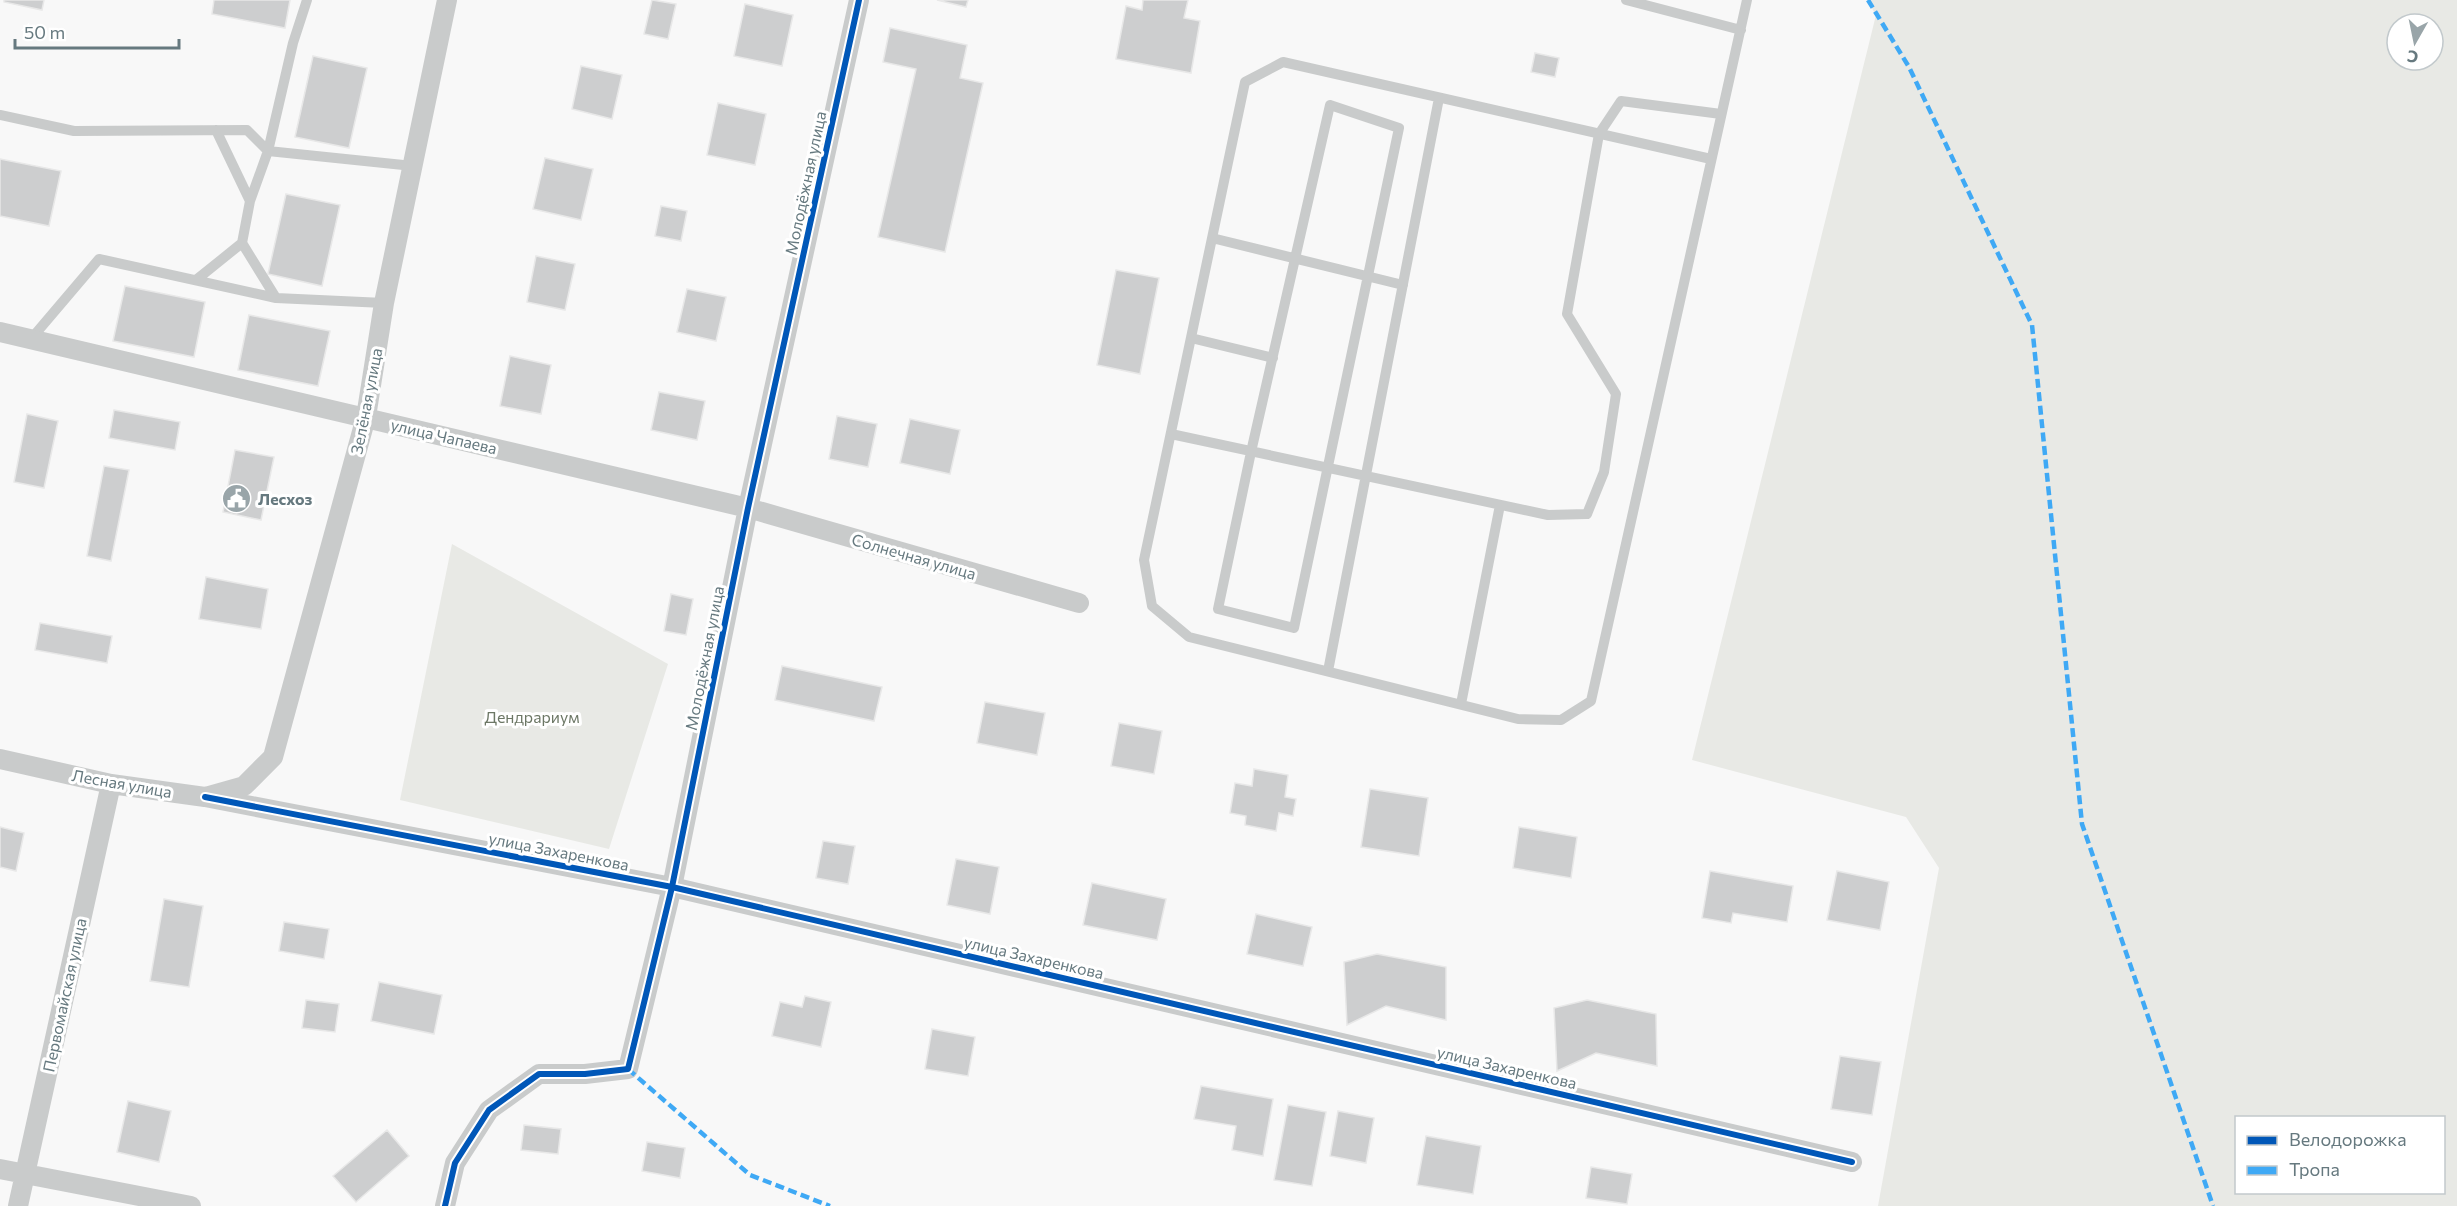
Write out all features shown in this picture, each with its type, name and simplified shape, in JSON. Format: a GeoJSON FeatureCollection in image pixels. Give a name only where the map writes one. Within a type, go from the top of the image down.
{"type":"FeatureCollection","features":[{"type":"Feature","properties":{"kind":"street","name":"Зелёная улица"},"geometry":{"type":"LineString","coordinates":[[244,786],[273,757],[366,417],[384,303],[447,0]]}},
{"type":"Feature","properties":{"kind":"street","name":"Молодёжная улица"},"geometry":{"type":"LineString","coordinates":[[445,1206],[455,1163],[489,1110],[539,1074],[585,1074],[628,1069],[672,887],[748,508],[859,0]]}},
{"type":"Feature","properties":{"kind":"street","name":"улица Чапаева"},"geometry":{"type":"LineString","coordinates":[[0,332],[748,508]]}},
{"type":"Feature","properties":{"kind":"street","name":"Солнечная улица"},"geometry":{"type":"LineString","coordinates":[[748,508],[1079,603]]}},
{"type":"Feature","properties":{"kind":"street","name":"Лесная улица"},"geometry":{"type":"LineString","coordinates":[[0,759],[111,784],[205,797],[244,786]]}},
{"type":"Feature","properties":{"kind":"street","name":"Первомайская улица"},"geometry":{"type":"LineString","coordinates":[[18,1206],[111,784]]}},
{"type":"Feature","properties":{"kind":"street","name":"улица Захаренкова"},"geometry":{"type":"LineString","coordinates":[[205,797],[672,887],[1852,1162]]}},
{"type":"Feature","properties":{"kind":"street"},"geometry":{"type":"LineString","coordinates":[[0,1168],[192,1206]]}},
{"type":"Feature","properties":{"kind":"lane"},"geometry":{"type":"LineString","coordinates":[[196,280],[242,243],[250,201],[268,151],[293,43],[307,0]]}},
{"type":"Feature","properties":{"kind":"lane"},"geometry":{"type":"LineString","coordinates":[[1626,0],[1741,30]]}},
{"type":"Feature","properties":{"kind":"lane"},"geometry":{"type":"LineString","coordinates":[[1711,159],[1283,62],[1245,82],[1144,560],[1152,606],[1190,637],[1518,718],[1561,720],[1592,701],[1747,0]]}},
{"type":"Feature","properties":{"kind":"lane"},"geometry":{"type":"LineString","coordinates":[[1328,671],[1439,98]]}},
{"type":"Feature","properties":{"kind":"lane"},"geometry":{"type":"LineString","coordinates":[[1171,434],[1548,515],[1587,513],[1604,472],[1616,394],[1567,314],[1599,134],[1622,100],[1721,114]]}},
{"type":"Feature","properties":{"kind":"lane"},"geometry":{"type":"LineString","coordinates":[[1330,105],[1399,128],[1370,277],[1294,628],[1218,609],[1295,259],[1330,105]]}},
{"type":"Feature","properties":{"kind":"lane"},"geometry":{"type":"LineString","coordinates":[[0,115],[74,130],[247,130],[268,151],[413,166]]}},
{"type":"Feature","properties":{"kind":"lane"},"geometry":{"type":"LineString","coordinates":[[216,130],[250,201]]}},
{"type":"Feature","properties":{"kind":"lane"},"geometry":{"type":"LineString","coordinates":[[1212,238],[1403,285]]}},
{"type":"Feature","properties":{"kind":"lane"},"geometry":{"type":"LineString","coordinates":[[242,243],[276,298]]}},
{"type":"Feature","properties":{"kind":"lane"},"geometry":{"type":"LineString","coordinates":[[31,339],[99,259],[276,298],[384,303]]}},
{"type":"Feature","properties":{"kind":"lane"},"geometry":{"type":"LineString","coordinates":[[1191,338],[1273,358]]}},
{"type":"Feature","properties":{"kind":"lane"},"geometry":{"type":"LineString","coordinates":[[1461,704],[1500,505]]}},
{"type":"Feature","properties":{"kind":"green space"},"geometry":{"type":"Polygon","coordinates":[[[1867,0],[2457,0],[2457,1206],[1878,1206],[1939,868],[1906,817],[1692,760],[1876,15],[1867,0]]]}},
{"type":"Feature","properties":{"kind":"green space","name":"Дендрариум"},"geometry":{"type":"Polygon","coordinates":[[[452,544],[668,664],[609,849],[400,800],[452,544]]]}},
{"type":"Feature","properties":{"kind":"building"},"geometry":{"type":"Polygon","coordinates":[[[4,0],[44,0],[42,10],[4,2],[4,0]]]}},
{"type":"Feature","properties":{"kind":"building"},"geometry":{"type":"Polygon","coordinates":[[[214,0],[290,0],[285,28],[212,14],[214,0]]]}},
{"type":"Feature","properties":{"kind":"building"},"geometry":{"type":"Polygon","coordinates":[[[652,0],[676,4],[668,39],[644,34],[652,0]]]}},
{"type":"Feature","properties":{"kind":"building"},"geometry":{"type":"Polygon","coordinates":[[[937,0],[968,0],[966,7],[937,0]]]}},
{"type":"Feature","properties":{"kind":"building"},"geometry":{"type":"Polygon","coordinates":[[[1143,0],[1188,0],[1184,18],[1200,21],[1191,73],[1116,59],[1126,6],[1142,10],[1143,0]]]}},
{"type":"Feature","properties":{"kind":"building"},"geometry":{"type":"Polygon","coordinates":[[[745,4],[793,15],[782,66],[734,56],[745,4]]]}},
{"type":"Feature","properties":{"kind":"building"},"geometry":{"type":"Polygon","coordinates":[[[890,28],[967,45],[960,78],[983,83],[945,252],[878,237],[916,69],[883,62],[890,28]]]}},
{"type":"Feature","properties":{"kind":"building"},"geometry":{"type":"Polygon","coordinates":[[[1535,53],[1559,58],[1555,77],[1531,72],[1535,53]]]}},
{"type":"Feature","properties":{"kind":"building"},"geometry":{"type":"Polygon","coordinates":[[[313,56],[367,68],[349,148],[295,137],[313,56]]]}},
{"type":"Feature","properties":{"kind":"building"},"geometry":{"type":"Polygon","coordinates":[[[581,66],[622,75],[612,119],[572,109],[581,66]]]}},
{"type":"Feature","properties":{"kind":"building"},"geometry":{"type":"Polygon","coordinates":[[[718,103],[766,114],[755,165],[707,155],[718,103]]]}},
{"type":"Feature","properties":{"kind":"building"},"geometry":{"type":"Polygon","coordinates":[[[545,158],[593,169],[581,220],[533,209],[545,158]]]}},
{"type":"Feature","properties":{"kind":"building"},"geometry":{"type":"Polygon","coordinates":[[[0,159],[61,171],[49,226],[0,216],[0,159]]]}},
{"type":"Feature","properties":{"kind":"building"},"geometry":{"type":"Polygon","coordinates":[[[286,194],[340,205],[322,286],[268,274],[286,194]]]}},
{"type":"Feature","properties":{"kind":"building"},"geometry":{"type":"Polygon","coordinates":[[[661,206],[687,211],[681,241],[655,236],[661,206]]]}},
{"type":"Feature","properties":{"kind":"building"},"geometry":{"type":"Polygon","coordinates":[[[536,256],[575,264],[565,310],[527,302],[536,256]]]}},
{"type":"Feature","properties":{"kind":"building"},"geometry":{"type":"Polygon","coordinates":[[[1116,270],[1159,278],[1140,374],[1097,365],[1116,270]]]}},
{"type":"Feature","properties":{"kind":"building"},"geometry":{"type":"Polygon","coordinates":[[[125,286],[205,302],[194,357],[113,341],[125,286]]]}},
{"type":"Feature","properties":{"kind":"building"},"geometry":{"type":"Polygon","coordinates":[[[687,289],[726,297],[716,341],[677,332],[687,289]]]}},
{"type":"Feature","properties":{"kind":"building"},"geometry":{"type":"Polygon","coordinates":[[[249,315],[330,331],[318,386],[238,370],[249,315]]]}},
{"type":"Feature","properties":{"kind":"building"},"geometry":{"type":"Polygon","coordinates":[[[510,356],[551,365],[541,414],[500,406],[510,356]]]}},
{"type":"Feature","properties":{"kind":"building"},"geometry":{"type":"Polygon","coordinates":[[[659,392],[705,401],[697,440],[651,430],[659,392]]]}},
{"type":"Feature","properties":{"kind":"building"},"geometry":{"type":"Polygon","coordinates":[[[114,410],[180,422],[175,450],[109,438],[114,410]]]}},
{"type":"Feature","properties":{"kind":"building"},"geometry":{"type":"Polygon","coordinates":[[[27,414],[58,421],[44,488],[14,482],[27,414]]]}},
{"type":"Feature","properties":{"kind":"building"},"geometry":{"type":"Polygon","coordinates":[[[837,416],[877,424],[868,467],[829,459],[837,416]]]}},
{"type":"Feature","properties":{"kind":"building"},"geometry":{"type":"Polygon","coordinates":[[[910,419],[960,430],[950,474],[900,463],[910,419]]]}},
{"type":"Feature","properties":{"kind":"building"},"geometry":{"type":"Polygon","coordinates":[[[235,450],[274,457],[261,520],[223,512],[235,450]]]}},
{"type":"Feature","properties":{"kind":"building"},"geometry":{"type":"Polygon","coordinates":[[[104,466],[129,470],[111,561],[87,556],[104,466]]]}},
{"type":"Feature","properties":{"kind":"building"},"geometry":{"type":"Polygon","coordinates":[[[206,577],[268,589],[261,629],[199,619],[206,577]]]}},
{"type":"Feature","properties":{"kind":"building"},"geometry":{"type":"Polygon","coordinates":[[[671,594],[693,599],[686,635],[664,631],[671,594]]]}},
{"type":"Feature","properties":{"kind":"building"},"geometry":{"type":"Polygon","coordinates":[[[40,623],[112,636],[107,663],[35,650],[40,623]]]}},
{"type":"Feature","properties":{"kind":"building"},"geometry":{"type":"Polygon","coordinates":[[[782,666],[882,687],[874,721],[775,700],[782,666]]]}},
{"type":"Feature","properties":{"kind":"building"},"geometry":{"type":"Polygon","coordinates":[[[985,702],[1045,713],[1037,755],[977,743],[985,702]]]}},
{"type":"Feature","properties":{"kind":"building"},"geometry":{"type":"Polygon","coordinates":[[[1119,723],[1162,731],[1154,774],[1111,766],[1119,723]]]}},
{"type":"Feature","properties":{"kind":"building"},"geometry":{"type":"Polygon","coordinates":[[[1254,769],[1288,775],[1285,797],[1296,799],[1293,816],[1279,813],[1276,831],[1245,825],[1246,816],[1230,813],[1235,783],[1252,786],[1254,769]]]}},
{"type":"Feature","properties":{"kind":"building"},"geometry":{"type":"Polygon","coordinates":[[[1370,789],[1428,798],[1419,856],[1361,847],[1370,789]]]}},
{"type":"Feature","properties":{"kind":"building"},"geometry":{"type":"Polygon","coordinates":[[[0,827],[24,833],[16,871],[0,867],[0,827]]]}},
{"type":"Feature","properties":{"kind":"building"},"geometry":{"type":"Polygon","coordinates":[[[1519,827],[1577,837],[1571,878],[1513,868],[1519,827]]]}},
{"type":"Feature","properties":{"kind":"building"},"geometry":{"type":"Polygon","coordinates":[[[823,841],[855,846],[848,884],[816,878],[823,841]]]}},
{"type":"Feature","properties":{"kind":"building"},"geometry":{"type":"Polygon","coordinates":[[[956,859],[999,867],[990,914],[947,905],[956,859]]]}},
{"type":"Feature","properties":{"kind":"building"},"geometry":{"type":"Polygon","coordinates":[[[1710,871],[1793,886],[1787,922],[1733,913],[1731,923],[1702,918],[1710,871]]]}},
{"type":"Feature","properties":{"kind":"building"},"geometry":{"type":"Polygon","coordinates":[[[1837,871],[1889,882],[1880,930],[1827,920],[1837,871]]]}},
{"type":"Feature","properties":{"kind":"building"},"geometry":{"type":"Polygon","coordinates":[[[1092,883],[1166,899],[1157,940],[1083,925],[1092,883]]]}},
{"type":"Feature","properties":{"kind":"building"},"geometry":{"type":"Polygon","coordinates":[[[164,899],[203,906],[189,987],[150,981],[164,899]]]}},
{"type":"Feature","properties":{"kind":"building"},"geometry":{"type":"Polygon","coordinates":[[[1256,914],[1312,927],[1303,966],[1247,954],[1256,914]]]}},
{"type":"Feature","properties":{"kind":"building"},"geometry":{"type":"Polygon","coordinates":[[[284,922],[329,929],[324,959],[279,951],[284,922]]]}},
{"type":"Feature","properties":{"kind":"building"},"geometry":{"type":"Polygon","coordinates":[[[1377,954],[1446,967],[1446,1020],[1386,1006],[1347,1025],[1344,962],[1377,954]]]}},
{"type":"Feature","properties":{"kind":"building"},"geometry":{"type":"Polygon","coordinates":[[[379,982],[442,995],[434,1034],[371,1021],[379,982]]]}},
{"type":"Feature","properties":{"kind":"building"},"geometry":{"type":"Polygon","coordinates":[[[805,996],[831,1002],[821,1047],[772,1036],[780,1002],[802,1007],[805,996]]]}},
{"type":"Feature","properties":{"kind":"building"},"geometry":{"type":"Polygon","coordinates":[[[306,1000],[339,1004],[335,1032],[302,1028],[306,1000]]]}},
{"type":"Feature","properties":{"kind":"building"},"geometry":{"type":"Polygon","coordinates":[[[1587,1000],[1656,1014],[1657,1066],[1596,1053],[1557,1071],[1554,1008],[1587,1000]]]}},
{"type":"Feature","properties":{"kind":"building"},"geometry":{"type":"Polygon","coordinates":[[[932,1029],[975,1037],[968,1076],[925,1069],[932,1029]]]}},
{"type":"Feature","properties":{"kind":"building"},"geometry":{"type":"Polygon","coordinates":[[[1840,1056],[1881,1062],[1872,1115],[1831,1109],[1840,1056]]]}},
{"type":"Feature","properties":{"kind":"building"},"geometry":{"type":"Polygon","coordinates":[[[1201,1086],[1273,1099],[1263,1156],[1232,1150],[1236,1126],[1194,1119],[1201,1086]]]}},
{"type":"Feature","properties":{"kind":"building"},"geometry":{"type":"Polygon","coordinates":[[[128,1101],[171,1111],[159,1162],[117,1152],[128,1101]]]}},
{"type":"Feature","properties":{"kind":"building"},"geometry":{"type":"Polygon","coordinates":[[[1288,1105],[1326,1112],[1312,1186],[1274,1180],[1288,1105]]]}},
{"type":"Feature","properties":{"kind":"building"},"geometry":{"type":"Polygon","coordinates":[[[1338,1111],[1374,1118],[1366,1163],[1330,1156],[1338,1111]]]}},
{"type":"Feature","properties":{"kind":"building"},"geometry":{"type":"Polygon","coordinates":[[[524,1125],[561,1129],[558,1154],[521,1150],[524,1125]]]}},
{"type":"Feature","properties":{"kind":"building"},"geometry":{"type":"Polygon","coordinates":[[[387,1130],[409,1156],[356,1202],[333,1176],[387,1130]]]}},
{"type":"Feature","properties":{"kind":"building"},"geometry":{"type":"Polygon","coordinates":[[[1426,1136],[1481,1146],[1473,1194],[1417,1185],[1426,1136]]]}},
{"type":"Feature","properties":{"kind":"building"},"geometry":{"type":"Polygon","coordinates":[[[647,1142],[685,1148],[680,1178],[642,1171],[647,1142]]]}},
{"type":"Feature","properties":{"kind":"building"},"geometry":{"type":"Polygon","coordinates":[[[1591,1167],[1632,1174],[1627,1204],[1586,1198],[1591,1167]]]}},
{"type":"Feature","properties":{"kind":"marked path"},"geometry":{"type":"LineString","coordinates":[[1868,0],[1909,67],[2032,325],[2082,824],[2213,1206]]}},
{"type":"Feature","properties":{"kind":"marked path"},"geometry":{"type":"LineString","coordinates":[[628,1069],[750,1175],[830,1206]]}},
{"type":"Feature","properties":{"kind":"cycle path"},"geometry":{"type":"LineString","coordinates":[[445,1206],[455,1163],[489,1110],[539,1074],[585,1074],[628,1069],[672,887],[748,508],[859,0]]}},
{"type":"Feature","properties":{"kind":"cycle path"},"geometry":{"type":"LineString","coordinates":[[205,797],[672,887],[1852,1162]]}},
{"type":"Feature","properties":{"kind":"place","name":"Лесхоз"},"geometry":{"type":"Point","coordinates":[237,498]}}]}
